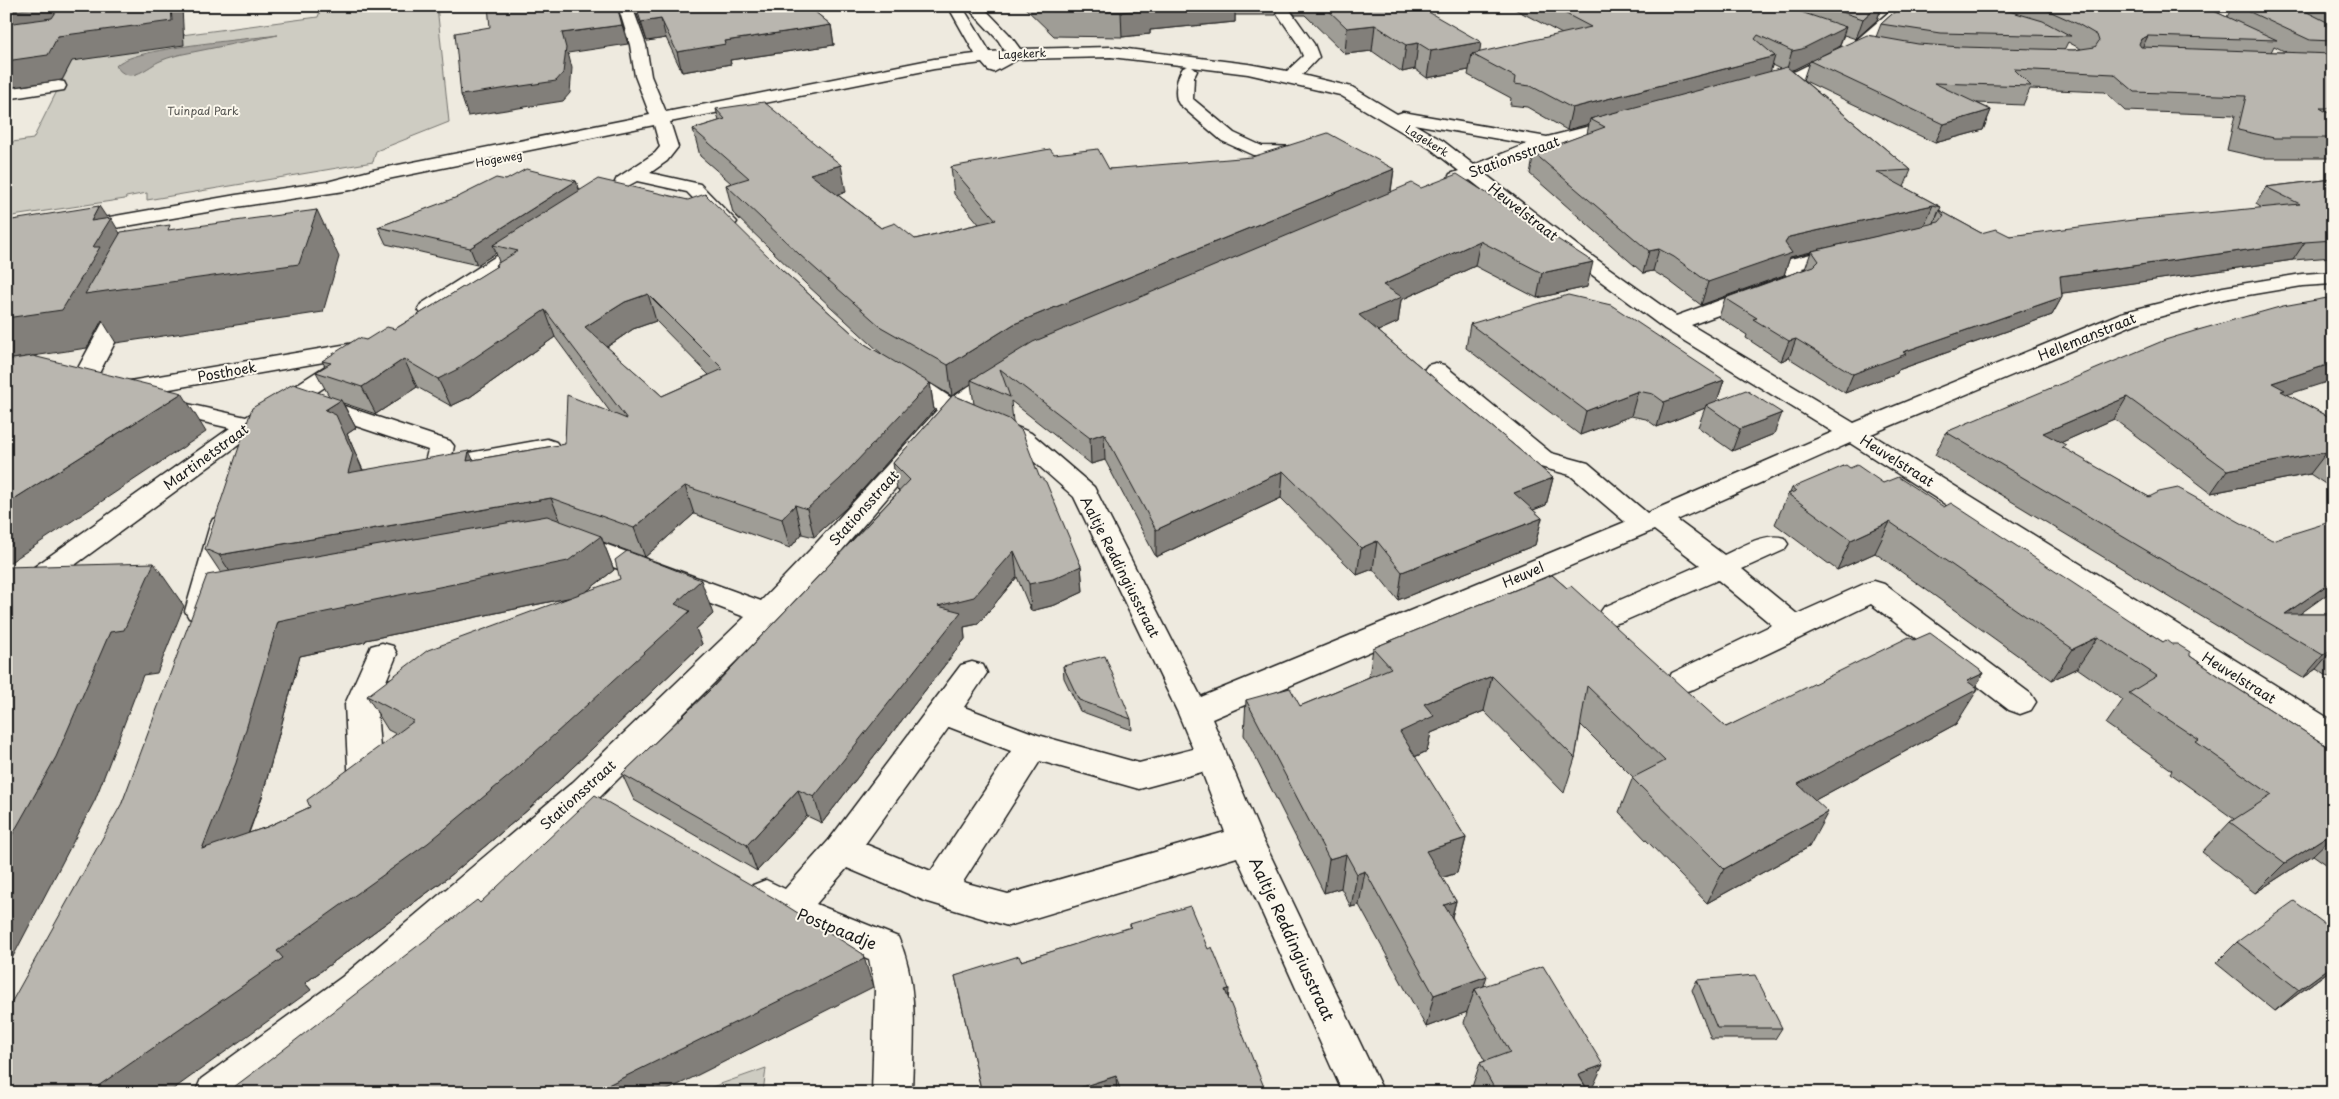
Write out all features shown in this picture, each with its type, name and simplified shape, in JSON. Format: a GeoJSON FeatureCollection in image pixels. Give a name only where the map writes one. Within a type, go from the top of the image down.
{"type":"FeatureCollection","features":[{"type":"Feature","properties":{"kind":"street"},"geometry":{"type":"LineString","coordinates":[[609,191],[661,157],[669,147],[643,76],[638,45],[624,6]]}},
{"type":"Feature","properties":{"kind":"street"},"geometry":{"type":"LineString","coordinates":[[973,6],[1004,37],[1015,54]]}},
{"type":"Feature","properties":{"kind":"street"},"geometry":{"type":"LineString","coordinates":[[1280,6],[1306,44],[1311,57],[1291,77]]}},
{"type":"Feature","properties":{"kind":"street"},"geometry":{"type":"LineString","coordinates":[[1746,90],[1802,74],[1859,46],[1905,6]]}},
{"type":"Feature","properties":{"kind":"street"},"geometry":{"type":"LineString","coordinates":[[2201,18],[2305,6]]}},
{"type":"Feature","properties":{"kind":"street"},"geometry":{"type":"LineString","coordinates":[[955,8],[989,62]]}},
{"type":"Feature","properties":{"kind":"street"},"geometry":{"type":"LineString","coordinates":[[2274,10],[2300,24]]}},
{"type":"Feature","properties":{"kind":"street"},"geometry":{"type":"LineString","coordinates":[[2186,12],[2228,31]]}},
{"type":"Feature","properties":{"kind":"street"},"geometry":{"type":"LineString","coordinates":[[1842,41],[1881,51]]}},
{"type":"Feature","properties":{"kind":"street","name":"Lagekerk"},"geometry":{"type":"LineString","coordinates":[[662,124],[952,71],[1015,54],[1111,52],[1291,77],[1346,92],[1437,145],[1472,171]]}},
{"type":"Feature","properties":{"kind":"street","name":"Lagekerk"},"geometry":{"type":"LineString","coordinates":[[989,62],[1155,67],[1189,71],[1275,86],[1381,112]]}},
{"type":"Feature","properties":{"kind":"street"},"geometry":{"type":"LineString","coordinates":[[1189,71],[1186,77],[1185,100],[1228,137],[1259,151],[1324,152]]}},
{"type":"Feature","properties":{"kind":"street"},"geometry":{"type":"LineString","coordinates":[[6,94],[58,86]]}},
{"type":"Feature","properties":{"kind":"street"},"geometry":{"type":"LineString","coordinates":[[1381,112],[1494,134],[1549,142]]}},
{"type":"Feature","properties":{"kind":"street","name":"Stationsstraat"},"geometry":{"type":"LineString","coordinates":[[1438,187],[1472,171],[1549,142],[1634,120]]}},
{"type":"Feature","properties":{"kind":"street","name":"Hogeweg"},"geometry":{"type":"LineString","coordinates":[[6,241],[189,209],[333,186],[375,182],[662,124]]}},
{"type":"Feature","properties":{"kind":"street","name":"Heuvelstraat"},"geometry":{"type":"LineString","coordinates":[[1472,171],[1570,250],[1673,324],[1852,432],[2333,738]]}},
{"type":"Feature","properties":{"kind":"street"},"geometry":{"type":"LineString","coordinates":[[634,175],[693,188],[742,236]]}},
{"type":"Feature","properties":{"kind":"street","name":"Hogeweg"},"geometry":{"type":"LineString","coordinates":[[6,231],[189,209]]}},
{"type":"Feature","properties":{"kind":"street"},"geometry":{"type":"LineString","coordinates":[[414,320],[544,234]]}},
{"type":"Feature","properties":{"kind":"street"},"geometry":{"type":"LineString","coordinates":[[1673,324],[1799,278],[1790,265],[1866,247]]}},
{"type":"Feature","properties":{"kind":"street"},"geometry":{"type":"LineString","coordinates":[[137,277],[81,385],[250,425],[234,485],[215,600],[188,639]]}},
{"type":"Feature","properties":{"kind":"street","name":"Hellemanstraat"},"geometry":{"type":"LineString","coordinates":[[1852,432],[2130,318],[2222,293],[2302,280],[2333,278]]}},
{"type":"Feature","properties":{"kind":"street","name":"Posthoek"},"geometry":{"type":"LineString","coordinates":[[81,385],[124,390],[377,344]]}},
{"type":"Feature","properties":{"kind":"street","name":"Martinetstraat"},"geometry":{"type":"LineString","coordinates":[[6,601],[250,425],[377,344]]}},
{"type":"Feature","properties":{"kind":"street","name":"Stationsstraat"},"geometry":{"type":"LineString","coordinates":[[215,1093],[355,989],[598,799],[820,557],[952,408],[1018,367]]}},
{"type":"Feature","properties":{"kind":"street","name":"Aaltje Reddingiusstraat"},"geometry":{"type":"LineString","coordinates":[[886,369],[952,408],[1022,438],[1085,493],[1194,713],[1210,757],[1246,840],[1364,1093]]}},
{"type":"Feature","properties":{"kind":"street"},"geometry":{"type":"LineString","coordinates":[[1436,370],[1542,459],[1579,469],[1650,521],[1690,542],[1794,627]]}},
{"type":"Feature","properties":{"kind":"street"},"geometry":{"type":"LineString","coordinates":[[294,397],[441,446],[437,466],[547,447]]}},
{"type":"Feature","properties":{"kind":"street","name":"Heuvel"},"geometry":{"type":"LineString","coordinates":[[1194,713],[1650,521],[1852,432]]}},
{"type":"Feature","properties":{"kind":"street"},"geometry":{"type":"LineString","coordinates":[[544,542],[563,538],[766,614]]}},
{"type":"Feature","properties":{"kind":"street"},"geometry":{"type":"LineString","coordinates":[[1614,614],[1774,544]]}},
{"type":"Feature","properties":{"kind":"street"},"geometry":{"type":"LineString","coordinates":[[618,584],[641,566]]}},
{"type":"Feature","properties":{"kind":"street"},"geometry":{"type":"LineString","coordinates":[[1683,682],[1794,627],[1874,592],[2020,702]]}},
{"type":"Feature","properties":{"kind":"street"},"geometry":{"type":"LineString","coordinates":[[366,787],[361,704],[382,654]]}},
{"type":"Feature","properties":{"kind":"street"},"geometry":{"type":"LineString","coordinates":[[789,910],[840,850],[945,713],[972,673]]}},
{"type":"Feature","properties":{"kind":"street"},"geometry":{"type":"LineString","coordinates":[[361,704],[426,678]]}},
{"type":"Feature","properties":{"kind":"street"},"geometry":{"type":"LineString","coordinates":[[945,713],[1032,746],[1140,776],[1210,757]]}},
{"type":"Feature","properties":{"kind":"street"},"geometry":{"type":"LineString","coordinates":[[938,890],[1032,746]]}},
{"type":"Feature","properties":{"kind":"street"},"geometry":{"type":"LineString","coordinates":[[840,850],[938,890],[1008,910],[1246,840]]}},
{"type":"Feature","properties":{"kind":"street","name":"Postpaadje"},"geometry":{"type":"LineString","coordinates":[[738,880],[789,910],[885,948],[894,989],[892,1093]]}},
{"type":"Feature","properties":{"kind":"green space","name":"Tuinpad Park"},"geometry":{"type":"Polygon","coordinates":[[[322,6],[339,6],[334,11],[344,10],[350,6],[437,6],[449,122],[376,151],[373,162],[147,200],[147,193],[126,197],[125,199],[6,217],[6,143],[33,139],[76,53],[174,36],[318,17],[322,6]]]}},
{"type":"Feature","properties":{"kind":"green space"},"geometry":{"type":"Polygon","coordinates":[[[766,1068],[763,1093],[695,1093],[766,1068]]]}},
{"type":"Feature","properties":{"kind":"shaded area"},"geometry":{"type":"Polygon","coordinates":[[[278,35],[178,55],[160,61],[132,75],[121,72],[116,66],[143,54],[166,49],[278,35]]]}},
{"type":"Feature","properties":{"kind":"building"},"geometry":{"type":"Polygon","coordinates":[[[6,6],[41,6],[6,12],[6,6]]]}},
{"type":"Feature","properties":{"kind":"building"},"geometry":{"type":"Polygon","coordinates":[[[60,6],[171,6],[172,21],[58,36],[48,55],[6,61],[6,24],[52,18],[60,6]]]}},
{"type":"Feature","properties":{"kind":"building"},"geometry":{"type":"Polygon","coordinates":[[[488,6],[617,6],[622,25],[562,33],[566,48],[563,73],[556,81],[461,95],[455,33],[490,27],[488,6]]]}},
{"type":"Feature","properties":{"kind":"building"},"geometry":{"type":"Polygon","coordinates":[[[636,6],[808,6],[831,25],[725,41],[726,44],[677,52],[661,19],[641,22],[636,6]]]}},
{"type":"Feature","properties":{"kind":"building"},"geometry":{"type":"Polygon","coordinates":[[[1048,6],[1147,6],[1149,9],[1121,12],[1052,11],[1048,6]]]}},
{"type":"Feature","properties":{"kind":"building"},"geometry":{"type":"Polygon","coordinates":[[[1324,6],[1418,6],[1481,42],[1431,51],[1418,43],[1406,45],[1375,25],[1347,28],[1324,6]]]}},
{"type":"Feature","properties":{"kind":"building"},"geometry":{"type":"Polygon","coordinates":[[[1551,6],[1783,6],[1846,27],[1802,49],[1792,51],[1758,35],[1755,39],[1775,56],[1572,108],[1531,86],[1514,84],[1515,77],[1472,54],[1591,27],[1551,6]]]}},
{"type":"Feature","properties":{"kind":"building"},"geometry":{"type":"Polygon","coordinates":[[[1824,6],[1877,6],[1863,19],[1824,6]]]}},
{"type":"Feature","properties":{"kind":"building"},"geometry":{"type":"Polygon","coordinates":[[[1901,6],[1992,6],[2043,21],[2071,36],[1940,33],[1881,24],[1901,6]]]}},
{"type":"Feature","properties":{"kind":"building"},"geometry":{"type":"Polygon","coordinates":[[[2038,6],[2203,6],[2277,40],[2148,36],[2141,39],[2139,44],[2141,47],[2333,54],[2333,108],[2320,108],[2333,116],[2333,138],[2274,138],[2238,130],[2246,96],[2135,92],[2114,74],[2014,69],[2031,86],[1934,83],[1991,110],[1944,124],[1810,61],[1867,35],[1918,44],[2074,50],[2095,47],[2099,41],[2097,35],[2078,24],[2038,6]]]}},
{"type":"Feature","properties":{"kind":"building"},"geometry":{"type":"Polygon","coordinates":[[[2237,6],[2295,6],[2333,25],[2333,41],[2310,40],[2237,6]]]}},
{"type":"Feature","properties":{"kind":"building"},"geometry":{"type":"Polygon","coordinates":[[[2325,6],[2333,6],[2333,11],[2325,6]]]}},
{"type":"Feature","properties":{"kind":"building"},"geometry":{"type":"Polygon","coordinates":[[[1787,67],[1911,170],[1876,172],[1941,207],[1933,205],[1789,237],[1785,243],[1792,253],[1708,282],[1674,257],[1659,249],[1649,251],[1534,153],[1605,127],[1590,119],[1787,67]]]}},
{"type":"Feature","properties":{"kind":"building"},"geometry":{"type":"Polygon","coordinates":[[[764,102],[841,165],[810,174],[881,228],[895,223],[915,239],[996,220],[951,167],[1050,149],[1054,154],[1098,149],[1109,169],[1252,157],[1328,133],[1394,169],[1014,324],[948,365],[881,327],[800,255],[726,185],[749,178],[693,129],[725,119],[716,109],[764,102]]]}},
{"type":"Feature","properties":{"kind":"building"},"geometry":{"type":"Polygon","coordinates":[[[526,169],[576,181],[470,248],[378,227],[460,196],[496,178],[506,180],[526,169]]]}},
{"type":"Feature","properties":{"kind":"building"},"geometry":{"type":"Polygon","coordinates":[[[1457,174],[1593,262],[1542,273],[1480,241],[1383,285],[1402,297],[1359,315],[1553,478],[1514,493],[1542,518],[1402,572],[1377,541],[1361,548],[1283,471],[1156,530],[1104,433],[1090,438],[1000,369],[1010,397],[971,380],[1033,342],[1412,183],[1421,188],[1457,174]]]}},
{"type":"Feature","properties":{"kind":"building"},"geometry":{"type":"Polygon","coordinates":[[[598,179],[688,200],[705,194],[782,270],[863,343],[930,383],[840,479],[807,509],[795,505],[782,519],[685,486],[634,528],[551,498],[219,555],[205,549],[252,408],[293,384],[341,400],[325,410],[336,415],[353,454],[348,473],[469,451],[467,461],[565,444],[567,395],[627,419],[545,310],[458,369],[438,379],[404,359],[362,387],[316,372],[331,363],[322,361],[358,338],[366,340],[387,327],[395,329],[518,251],[493,245],[598,179]],[[648,294],[625,302],[585,327],[662,396],[723,369],[648,294]]]}},
{"type":"Feature","properties":{"kind":"building"},"geometry":{"type":"Polygon","coordinates":[[[2333,179],[2333,240],[2305,242],[2060,276],[2062,297],[1903,352],[1906,354],[1853,374],[1796,339],[1789,341],[1753,319],[1757,318],[1725,298],[1814,266],[1819,261],[1812,251],[1939,222],[1944,216],[1939,210],[1981,233],[1996,229],[2010,236],[2133,220],[2300,204],[2266,187],[2333,179]]]}},
{"type":"Feature","properties":{"kind":"building"},"geometry":{"type":"Polygon","coordinates":[[[99,206],[91,221],[111,218],[93,247],[100,247],[62,310],[6,318],[6,221],[99,206]]]}},
{"type":"Feature","properties":{"kind":"building"},"geometry":{"type":"Polygon","coordinates":[[[317,210],[299,264],[85,294],[121,232],[170,225],[168,230],[317,210]]]}},
{"type":"Feature","properties":{"kind":"building"},"geometry":{"type":"Polygon","coordinates":[[[1568,295],[1611,305],[1724,380],[1664,402],[1653,394],[1638,391],[1586,411],[1470,324],[1568,295]]]}},
{"type":"Feature","properties":{"kind":"building"},"geometry":{"type":"Polygon","coordinates":[[[2333,297],[2333,363],[2272,383],[2285,390],[2281,391],[2333,419],[2333,456],[2327,452],[2227,470],[2127,397],[2043,433],[2066,445],[2062,447],[2149,497],[2159,492],[2178,488],[2272,540],[2333,521],[2333,581],[2285,614],[2333,614],[2333,648],[2323,655],[1946,432],[2165,340],[2283,306],[2333,297]]]}},
{"type":"Feature","properties":{"kind":"building"},"geometry":{"type":"Polygon","coordinates":[[[33,356],[182,393],[6,504],[6,360],[33,356]]]}},
{"type":"Feature","properties":{"kind":"building"},"geometry":{"type":"Polygon","coordinates":[[[1746,390],[1782,413],[1740,429],[1706,405],[1746,390]]]}},
{"type":"Feature","properties":{"kind":"building"},"geometry":{"type":"Polygon","coordinates":[[[953,395],[1009,419],[1022,431],[1039,476],[1046,482],[1081,566],[1053,579],[1029,584],[1014,551],[974,597],[938,606],[961,612],[814,797],[798,790],[747,845],[622,774],[710,690],[910,480],[893,463],[953,395]]]}},
{"type":"Feature","properties":{"kind":"building"},"geometry":{"type":"Polygon","coordinates":[[[1846,465],[1850,468],[1857,465],[1883,483],[1898,477],[1944,507],[1951,503],[2163,642],[2166,640],[2171,644],[2177,644],[2190,652],[2190,656],[2232,685],[2333,750],[2333,832],[2285,863],[2230,822],[2272,795],[2196,742],[2199,740],[2129,693],[2157,676],[2098,637],[2073,649],[1890,522],[1851,540],[1788,494],[1796,491],[1792,488],[1846,465]]]}},
{"type":"Feature","properties":{"kind":"building"},"geometry":{"type":"Polygon","coordinates":[[[547,516],[601,536],[568,561],[345,606],[345,608],[278,622],[236,763],[202,849],[267,827],[310,807],[307,800],[414,721],[367,696],[428,650],[620,579],[615,560],[627,551],[701,580],[675,604],[690,611],[510,775],[428,843],[277,951],[283,958],[88,1093],[6,1093],[6,1012],[122,803],[207,575],[547,516]]]}},
{"type":"Feature","properties":{"kind":"building"},"geometry":{"type":"Polygon","coordinates":[[[154,563],[124,630],[110,632],[56,757],[6,846],[6,567],[154,563]]]}},
{"type":"Feature","properties":{"kind":"building"},"geometry":{"type":"Polygon","coordinates":[[[1552,575],[1567,588],[1571,586],[1726,727],[1909,637],[1914,640],[1930,633],[1984,673],[1967,681],[1978,689],[1798,784],[1828,812],[1724,869],[1632,778],[1665,761],[1587,686],[1575,758],[1492,676],[1424,704],[1434,716],[1400,732],[1466,838],[1426,851],[1456,901],[1444,905],[1487,976],[1434,995],[1365,871],[1357,874],[1346,854],[1329,859],[1246,700],[1290,688],[1300,706],[1391,668],[1373,648],[1552,575]]]}},
{"type":"Feature","properties":{"kind":"building"},"geometry":{"type":"Polygon","coordinates":[[[1105,656],[1131,719],[1079,700],[1063,666],[1105,656]]]}},
{"type":"Feature","properties":{"kind":"building"},"geometry":{"type":"Polygon","coordinates":[[[595,795],[774,898],[863,954],[864,959],[608,1085],[606,1093],[226,1093],[477,900],[480,903],[595,795]]]}},
{"type":"Feature","properties":{"kind":"building"},"geometry":{"type":"Polygon","coordinates":[[[2294,901],[2333,930],[2333,965],[2299,990],[2237,942],[2294,901]]]}},
{"type":"Feature","properties":{"kind":"building"},"geometry":{"type":"Polygon","coordinates":[[[1190,906],[1208,949],[1212,947],[1229,989],[1225,990],[1264,1087],[1248,1093],[1121,1093],[1116,1076],[1063,1093],[982,1093],[955,976],[1019,956],[1021,961],[1131,927],[1130,924],[1190,906]]]}},
{"type":"Feature","properties":{"kind":"building"},"geometry":{"type":"Polygon","coordinates":[[[1543,966],[1603,1065],[1578,1074],[1589,1093],[1497,1093],[1480,1063],[1510,1052],[1475,989],[1543,966]]]}},
{"type":"Feature","properties":{"kind":"building"},"geometry":{"type":"Polygon","coordinates":[[[1755,975],[1782,1028],[1717,1028],[1697,980],[1755,975]]]}}]}
